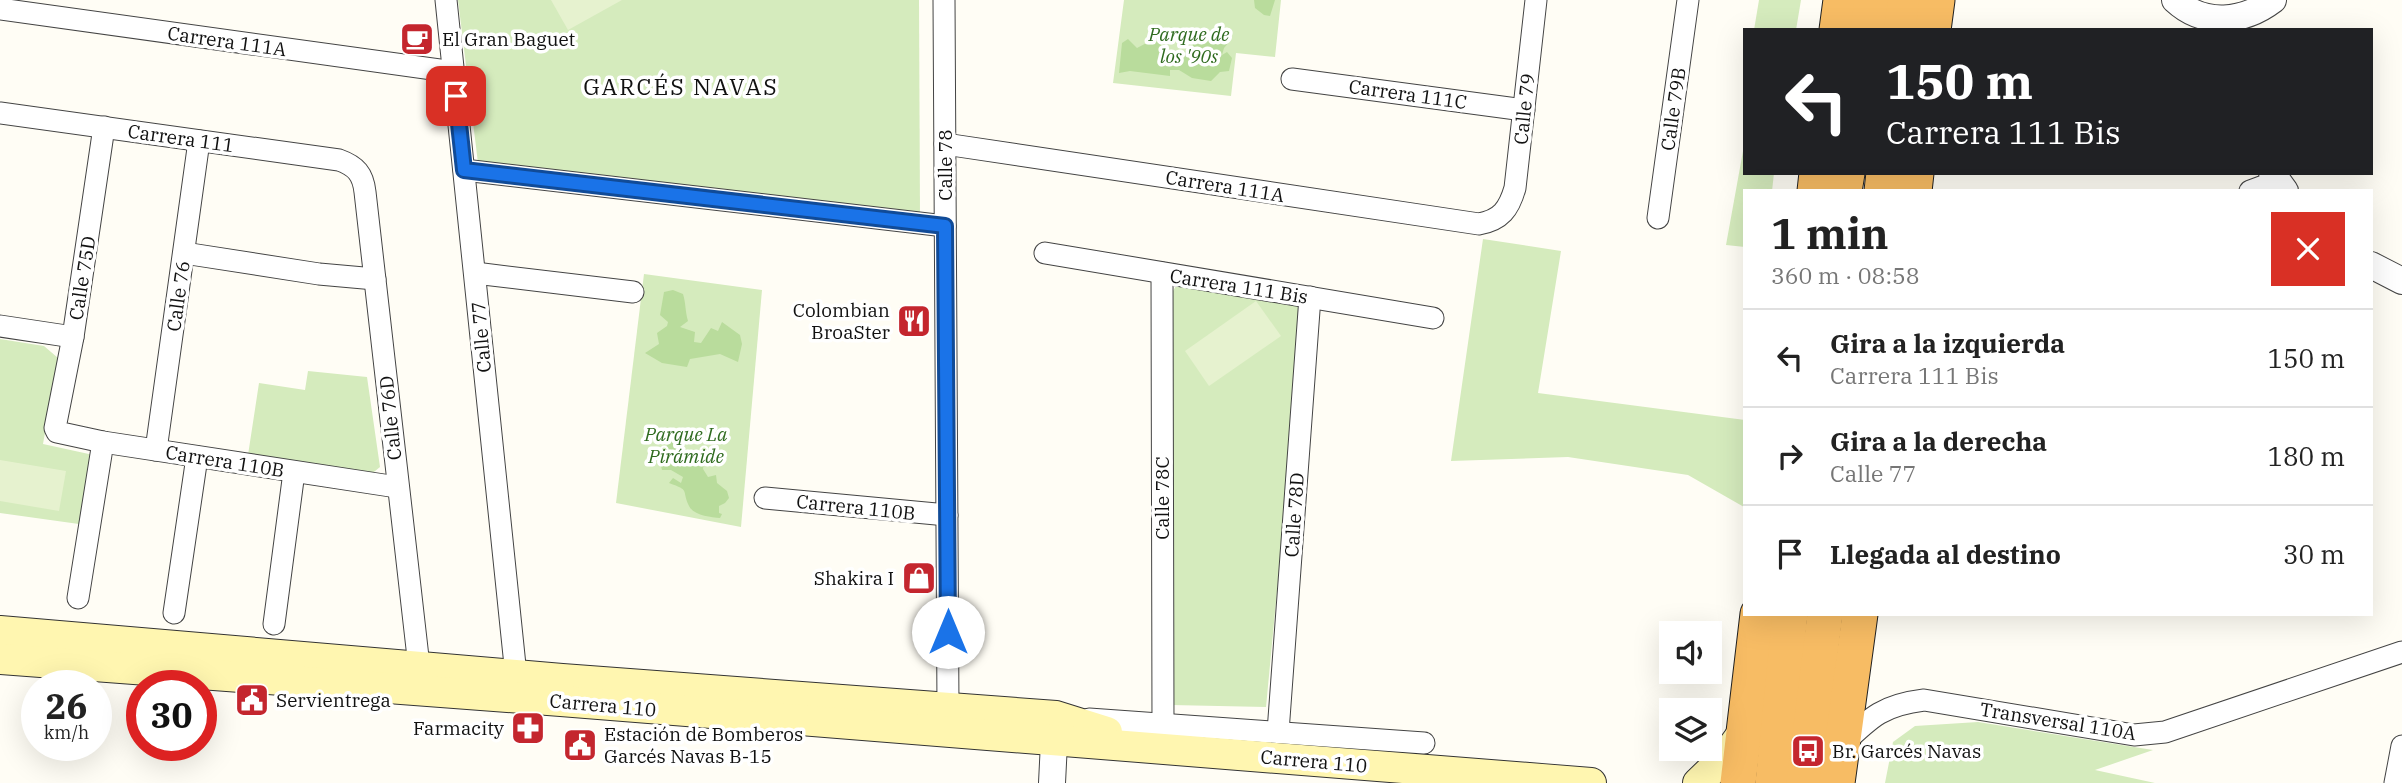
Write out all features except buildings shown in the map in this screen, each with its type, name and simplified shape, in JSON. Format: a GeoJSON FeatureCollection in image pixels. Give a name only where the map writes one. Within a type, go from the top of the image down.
{"type":"FeatureCollection","features":[{"type":"Feature","properties":{"kind":"highway"},"geometry":{"type":"LineString","coordinates":[[1837,28],[1841,0]]}},
{"type":"Feature","properties":{"kind":"highway"},"geometry":{"type":"LineString","coordinates":[[1868,28],[1872,0]]}},
{"type":"Feature","properties":{"kind":"highway"},"geometry":{"type":"LineString","coordinates":[[1901,28],[1906,0]]}},
{"type":"Feature","properties":{"kind":"highway"},"geometry":{"type":"LineString","coordinates":[[1933,28],[1937,0]]}},
{"type":"Feature","properties":{"kind":"highway"},"geometry":{"type":"LineString","coordinates":[[1738,783],[1758,616]]}},
{"type":"Feature","properties":{"kind":"highway"},"geometry":{"type":"LineString","coordinates":[[1773,783],[1790,616]]}},
{"type":"Feature","properties":{"kind":"highway"},"geometry":{"type":"LineString","coordinates":[[1804,783],[1825,616]]}},
{"type":"Feature","properties":{"kind":"highway"},"geometry":{"type":"LineString","coordinates":[[1838,783],[1860,616]]}},
{"type":"Feature","properties":{"kind":"main road","name":"Carrera 110"},"geometry":{"type":"LineString","coordinates":[[0,631],[516,675],[562,690],[1277,745],[1591,783]]}},
{"type":"Feature","properties":{"kind":"main road","name":"Carrera 110"},"geometry":{"type":"LineString","coordinates":[[0,659],[948,708],[1055,728]]}},
{"type":"Feature","properties":{"kind":"main road"},"geometry":{"type":"LineString","coordinates":[[1698,783],[1726,757],[1744,731]]}},
{"type":"Feature","properties":{"kind":"street","name":"Calle 77"},"geometry":{"type":"LineString","coordinates":[[446,0],[516,675]]}},
{"type":"Feature","properties":{"kind":"street","name":"Calle 78"},"geometry":{"type":"LineString","coordinates":[[944,0],[948,708]]}},
{"type":"Feature","properties":{"kind":"street","name":"Calle 79"},"geometry":{"type":"LineString","coordinates":[[1503,214],[1511,202],[1515,188],[1536,0]]}},
{"type":"Feature","properties":{"kind":"street","name":"Calle 79B"},"geometry":{"type":"LineString","coordinates":[[1658,218],[1688,0]]}},
{"type":"Feature","properties":{"kind":"street"},"geometry":{"type":"LineString","coordinates":[[2175,0],[2217,24],[2260,10],[2273,0]]}},
{"type":"Feature","properties":{"kind":"street","name":"Carrera 111A"},"geometry":{"type":"LineString","coordinates":[[0,9],[454,72]]}},
{"type":"Feature","properties":{"kind":"street","name":"Carrera 111C"},"geometry":{"type":"LineString","coordinates":[[1292,79],[1524,110]]}},
{"type":"Feature","properties":{"kind":"street","name":"Carrera 111"},"geometry":{"type":"LineString","coordinates":[[1,117],[104,127],[339,160],[351,164],[359,171]]}},
{"type":"Feature","properties":{"kind":"street","name":"Calle 75D"},"geometry":{"type":"LineString","coordinates":[[55,428],[73,337],[104,127]]}},
{"type":"Feature","properties":{"kind":"street","name":"Calle 76"},"geometry":{"type":"LineString","coordinates":[[156,450],[199,141]]}},
{"type":"Feature","properties":{"kind":"street","name":"Carrera 111A"},"geometry":{"type":"LineString","coordinates":[[945,144],[1479,224],[1492,222],[1503,214]]}},
{"type":"Feature","properties":{"kind":"street"},"geometry":{"type":"LineString","coordinates":[[464,170],[945,226]]}},
{"type":"Feature","properties":{"kind":"street","name":"Calle 76D"},"geometry":{"type":"LineString","coordinates":[[359,171],[364,181],[419,666]]}},
{"type":"Feature","properties":{"kind":"street"},"geometry":{"type":"LineString","coordinates":[[2256,189],[2278,182]]}},
{"type":"Feature","properties":{"kind":"street"},"geometry":{"type":"LineString","coordinates":[[184,253],[319,274],[375,279]]}},
{"type":"Feature","properties":{"kind":"street","name":"Carrera 111 Bis"},"geometry":{"type":"LineString","coordinates":[[1045,253],[1433,318]]}},
{"type":"Feature","properties":{"kind":"street"},"geometry":{"type":"LineString","coordinates":[[2373,266],[2402,281]]}},
{"type":"Feature","properties":{"kind":"street"},"geometry":{"type":"LineString","coordinates":[[475,273],[633,292]]}},
{"type":"Feature","properties":{"kind":"street","name":"Calle 78C"},"geometry":{"type":"LineString","coordinates":[[1162,273],[1163,736]]}},
{"type":"Feature","properties":{"kind":"street","name":"Calle 78D"},"geometry":{"type":"LineString","coordinates":[[1277,745],[1310,297]]}},
{"type":"Feature","properties":{"kind":"street"},"geometry":{"type":"LineString","coordinates":[[0,326],[73,337]]}},
{"type":"Feature","properties":{"kind":"street","name":"Carrera 110B"},"geometry":{"type":"LineString","coordinates":[[55,428],[63,435],[103,442],[397,487]]}},
{"type":"Feature","properties":{"kind":"street"},"geometry":{"type":"LineString","coordinates":[[78,598],[103,442]]}},
{"type":"Feature","properties":{"kind":"street"},"geometry":{"type":"LineString","coordinates":[[174,613],[197,457]]}},
{"type":"Feature","properties":{"kind":"street"},"geometry":{"type":"LineString","coordinates":[[274,624],[294,472]]}},
{"type":"Feature","properties":{"kind":"street","name":"Carrera 110B"},"geometry":{"type":"LineString","coordinates":[[765,498],[947,515]]}},
{"type":"Feature","properties":{"kind":"street","name":"Transversal 110A"},"geometry":{"type":"LineString","coordinates":[[1843,744],[1879,712],[1902,703],[1924,700],[2134,735],[2165,732],[2402,652]]}},
{"type":"Feature","properties":{"kind":"street"},"geometry":{"type":"LineString","coordinates":[[1052,783],[1055,728]]}},
{"type":"Feature","properties":{"kind":"street","name":"Carrera 110"},"geometry":{"type":"LineString","coordinates":[[1277,745],[1424,743]]}},
{"type":"Feature","properties":{"kind":"street"},"geometry":{"type":"LineString","coordinates":[[2395,783],[2402,746]]}},
{"type":"Feature","properties":{"kind":"green space"},"geometry":{"type":"Polygon","coordinates":[[[458,0],[919,0],[920,217],[478,163],[458,0]]]}},
{"type":"Feature","properties":{"kind":"green space"},"geometry":{"type":"Polygon","coordinates":[[[551,0],[622,0],[568,30],[551,0]]]}},
{"type":"Feature","properties":{"kind":"green space","name":"Parque de los '90s"},"geometry":{"type":"Polygon","coordinates":[[[1124,0],[1281,0],[1275,57],[1236,53],[1231,96],[1113,83],[1124,0]]]}},
{"type":"Feature","properties":{"kind":"green space"},"geometry":{"type":"Polygon","coordinates":[[[1254,0],[1275,0],[1270,16],[1255,8],[1254,0]]]}},
{"type":"Feature","properties":{"kind":"green space"},"geometry":{"type":"Polygon","coordinates":[[[1759,0],[1801,0],[1796,28],[1754,28],[1759,0]]]}},
{"type":"Feature","properties":{"kind":"green space"},"geometry":{"type":"Polygon","coordinates":[[[1206,34],[1212,42],[1224,36],[1230,41],[1222,55],[1227,52],[1232,58],[1229,71],[1220,72],[1211,81],[1192,78],[1179,70],[1170,70],[1170,76],[1130,71],[1119,73],[1122,43],[1128,39],[1137,48],[1154,39],[1166,49],[1166,57],[1170,57],[1178,50],[1193,50],[1193,40],[1200,40],[1206,34]]]}},
{"type":"Feature","properties":{"kind":"green space"},"geometry":{"type":"Polygon","coordinates":[[[1743,151],[1743,175],[1774,175],[1772,189],[1743,189],[1743,247],[1726,245],[1743,151]]]}},
{"type":"Feature","properties":{"kind":"green space"},"geometry":{"type":"Polygon","coordinates":[[[1483,239],[1561,251],[1538,393],[1743,420],[1743,506],[1688,475],[1568,457],[1451,461],[1483,239]]]}},
{"type":"Feature","properties":{"kind":"green space","name":"Parque La Pirámide"},"geometry":{"type":"Polygon","coordinates":[[[644,274],[762,290],[741,527],[616,503],[644,274]]]}},
{"type":"Feature","properties":{"kind":"green space"},"geometry":{"type":"Polygon","coordinates":[[[1189,283],[1299,304],[1303,317],[1266,707],[1171,705],[1170,296],[1176,286],[1189,283]]]}},
{"type":"Feature","properties":{"kind":"green space"},"geometry":{"type":"Polygon","coordinates":[[[673,290],[683,294],[685,301],[688,321],[680,327],[695,332],[694,342],[701,343],[711,328],[718,331],[722,322],[740,335],[742,344],[738,362],[720,354],[690,359],[687,367],[662,363],[645,353],[659,344],[657,333],[667,326],[668,322],[660,315],[664,292],[673,290]]]}},
{"type":"Feature","properties":{"kind":"green space"},"geometry":{"type":"Polygon","coordinates":[[[1256,301],[1281,336],[1209,386],[1185,351],[1256,301]]]}},
{"type":"Feature","properties":{"kind":"green space"},"geometry":{"type":"Polygon","coordinates":[[[0,339],[44,346],[58,358],[43,444],[98,456],[86,525],[0,513],[0,339]]]}},
{"type":"Feature","properties":{"kind":"green space"},"geometry":{"type":"Polygon","coordinates":[[[308,371],[367,377],[380,467],[369,476],[248,455],[259,383],[305,390],[308,371]]]}},
{"type":"Feature","properties":{"kind":"green space"},"geometry":{"type":"Polygon","coordinates":[[[670,441],[683,446],[687,454],[687,467],[691,457],[698,458],[704,462],[703,469],[708,477],[716,475],[717,483],[727,491],[729,498],[719,506],[719,513],[722,514],[720,518],[695,512],[689,506],[683,489],[669,483],[673,478],[681,483],[683,477],[671,470],[662,470],[660,462],[670,441]]]}},
{"type":"Feature","properties":{"kind":"green space"},"geometry":{"type":"Polygon","coordinates":[[[0,460],[66,471],[59,511],[0,501],[0,460]]]}},
{"type":"Feature","properties":{"kind":"green space"},"geometry":{"type":"Polygon","coordinates":[[[1978,722],[2153,750],[2095,770],[2155,783],[1885,783],[1893,742],[1915,726],[1978,722]]]}},
{"type":"Feature","properties":{"kind":"place","name":"El Gran Baguet"},"geometry":{"type":"Point","coordinates":[417,39]}},
{"type":"Feature","properties":{"kind":"place","name":"Colombian BroaSter"},"geometry":{"type":"Point","coordinates":[914,321]}},
{"type":"Feature","properties":{"kind":"place","name":"Shakira I"},"geometry":{"type":"Point","coordinates":[919,578]}},
{"type":"Feature","properties":{"kind":"place","name":"Servientrega"},"geometry":{"type":"Point","coordinates":[252,700]}},
{"type":"Feature","properties":{"kind":"place","name":"Farmacity"},"geometry":{"type":"Point","coordinates":[528,728]}},
{"type":"Feature","properties":{"kind":"place","name":"Estación de Bomberos Garcés Navas B-15"},"geometry":{"type":"Point","coordinates":[580,745]}},
{"type":"Feature","properties":{"kind":"place","name":"Br. Garcés Navas"},"geometry":{"type":"Point","coordinates":[1808,751]}},
{"type":"Feature","properties":{"kind":"district","name":"GARCÉS NAVAS"},"geometry":{"type":"Point","coordinates":[681,87]}},
{"type":"Feature","properties":{"kind":"route"},"geometry":{"type":"LineString","coordinates":[[456,96],[464,170],[945,226],[948,632]]}}]}
